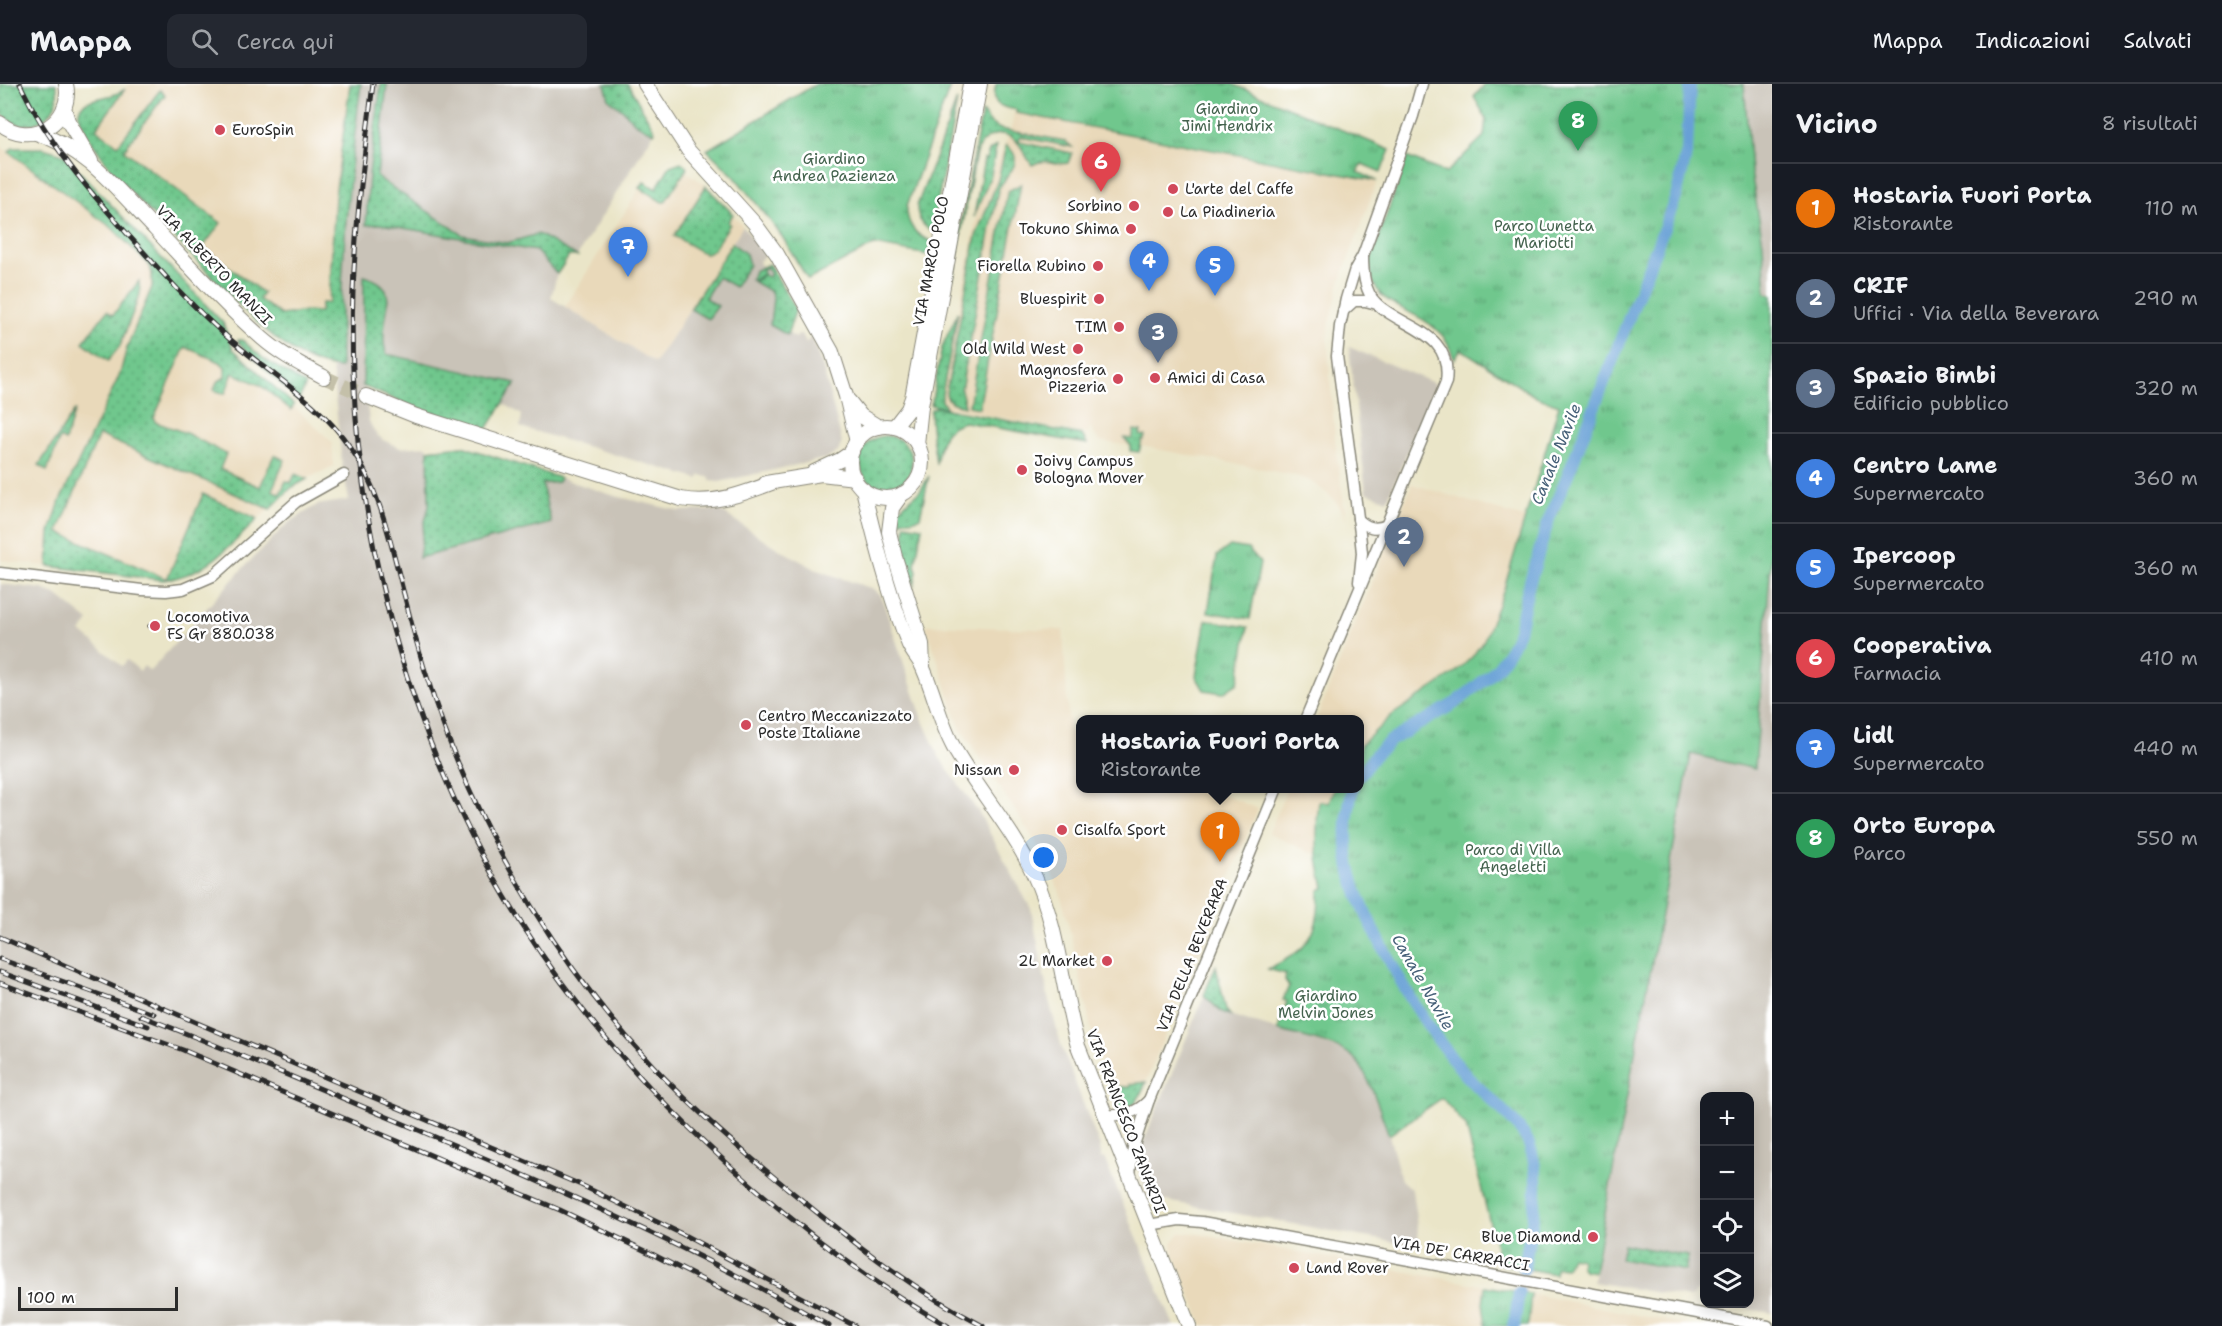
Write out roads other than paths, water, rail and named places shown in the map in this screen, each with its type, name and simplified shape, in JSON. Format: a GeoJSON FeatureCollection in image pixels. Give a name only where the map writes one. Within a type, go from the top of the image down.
{"type":"FeatureCollection","features":[{"type":"Feature","properties":{"kind":"main road"},"geometry":{"type":"LineString","coordinates":[[36,133],[56,122],[67,97],[66,84]]}},
{"type":"Feature","properties":{"kind":"main road"},"geometry":{"type":"LineString","coordinates":[[645,84],[688,150],[750,219],[777,255],[829,347],[846,396],[854,447],[851,464],[859,483]]}},
{"type":"Feature","properties":{"kind":"main road","name":"VIA MARCO POLO"},"geometry":{"type":"LineString","coordinates":[[894,427],[906,412],[912,398],[970,84]]}},
{"type":"Feature","properties":{"kind":"main road","name":"VIA MARCO POLO"},"geometry":{"type":"LineString","coordinates":[[918,444],[921,406],[981,84]]}},
{"type":"Feature","properties":{"kind":"main road","name":"VIA ALBERTO MANZI"},"geometry":{"type":"LineString","coordinates":[[64,108],[68,121],[92,163]]}},
{"type":"Feature","properties":{"kind":"main road","name":"VIA ALBERTO MANZI"},"geometry":{"type":"LineString","coordinates":[[1,125],[17,132],[36,133],[63,143],[92,163],[231,309],[263,339],[292,360],[324,377]]}},
{"type":"Feature","properties":{"kind":"main road"},"geometry":{"type":"LineString","coordinates":[[366,396],[406,412],[660,493],[697,494],[747,484],[774,482],[810,475],[835,474],[859,483],[873,495],[884,497],[902,494],[911,488],[920,474],[922,464],[918,444],[905,431],[894,427],[879,427],[867,432],[840,460],[810,475]]}},
{"type":"Feature","properties":{"kind":"main road"},"geometry":{"type":"LineString","coordinates":[[846,396],[861,416],[879,427]]}},
{"type":"Feature","properties":{"kind":"main road","name":"VIA FRANCESCO ZANARDI"},"geometry":{"type":"LineString","coordinates":[[859,483],[890,590],[910,647],[923,666],[945,731],[960,758],[1014,838],[1042,895],[1054,935],[1073,1026],[1105,1116],[1189,1326]]}},
{"type":"Feature","properties":{"kind":"main road","name":"VIA FRANCESCO ZANARDI"},"geometry":{"type":"LineString","coordinates":[[902,494],[892,508],[889,532],[922,644],[923,666]]}},
{"type":"Feature","properties":{"kind":"street"},"geometry":{"type":"LineString","coordinates":[[1357,594],[1362,553],[1338,356],[1343,311],[1355,269],[1363,255],[1413,116],[1422,84]]}},
{"type":"Feature","properties":{"kind":"street"},"geometry":{"type":"LineString","coordinates":[[1363,255],[1366,286],[1377,304]]}},
{"type":"Feature","properties":{"kind":"street"},"geometry":{"type":"LineString","coordinates":[[1307,715],[1448,373],[1446,363],[1437,346],[1426,334],[1377,304],[1365,300],[1354,301],[1343,311]]}},
{"type":"Feature","properties":{"kind":"street"},"geometry":{"type":"LineString","coordinates":[[0,573],[142,590],[183,589],[213,576],[296,502],[344,475]]}},
{"type":"Feature","properties":{"kind":"street"},"geometry":{"type":"LineString","coordinates":[[1358,519],[1364,525],[1372,528],[1379,529],[1387,525]]}},
{"type":"Feature","properties":{"kind":"street","name":"VIA DELLA BEVERARA"},"geometry":{"type":"LineString","coordinates":[[1130,1178],[1133,1148],[1149,1100],[1275,793]]}},
{"type":"Feature","properties":{"kind":"street"},"geometry":{"type":"LineString","coordinates":[[1105,1116],[1130,1114],[1149,1100]]}},
{"type":"Feature","properties":{"kind":"street","name":"VIA DE' CARRACCI"},"geometry":{"type":"LineString","coordinates":[[1149,1225],[1179,1220],[1202,1222],[1768,1326]]}},
{"type":"Feature","properties":{"kind":"waterway","name":"Canale Navile"},"geometry":{"type":"LineString","coordinates":[[1364,770],[1390,741],[1457,702],[1488,677],[1499,666],[1512,646],[1519,631],[1528,588],[1549,519],[1676,197],[1687,151],[1690,84]]}},
{"type":"Feature","properties":{"kind":"waterway","name":"Canale Navile"},"geometry":{"type":"LineString","coordinates":[[1352,793],[1348,814],[1349,860],[1353,881],[1370,922],[1416,1008],[1434,1035],[1465,1074],[1518,1127],[1529,1144],[1534,1159],[1536,1190],[1524,1269]]}},
{"type":"Feature","properties":{"kind":"waterway","name":"Canale Navile"},"geometry":{"type":"LineString","coordinates":[[1514,1326],[1519,1292]]}},
{"type":"Feature","properties":{"kind":"tunnel"},"geometry":{"type":"LineString","coordinates":[[324,377],[366,396]]}},
{"type":"Feature","properties":{"kind":"railway"},"geometry":{"type":"LineString","coordinates":[[20,84],[59,150],[89,190],[139,247],[213,324],[322,414],[337,430],[361,464],[378,501],[428,681],[463,776],[507,865],[560,950],[589,990],[653,1066],[745,1153],[824,1218],[890,1268],[935,1299],[983,1326]]}},
{"type":"Feature","properties":{"kind":"railway"},"geometry":{"type":"LineString","coordinates":[[373,84],[354,262],[353,370],[360,456],[373,541],[392,625],[418,708],[450,789],[488,867],[532,940],[583,1010],[653,1091],[729,1165],[807,1231],[861,1272],[948,1326]]}},
{"type":"Feature","properties":{"kind":"railway"},"geometry":{"type":"LineString","coordinates":[[150,626],[159,626]]}},
{"type":"Feature","properties":{"kind":"railway"},"geometry":{"type":"LineString","coordinates":[[0,937],[581,1185],[682,1234],[855,1326]]}},
{"type":"Feature","properties":{"kind":"railway"},"geometry":{"type":"LineString","coordinates":[[0,959],[154,1014]]}},
{"type":"Feature","properties":{"kind":"railway"},"geometry":{"type":"LineString","coordinates":[[0,972],[148,1026]]}},
{"type":"Feature","properties":{"kind":"railway"},"geometry":{"type":"LineString","coordinates":[[0,983],[183,1050],[560,1210],[793,1326]]}},
{"type":"Feature","properties":{"kind":"railway"},"geometry":{"type":"LineString","coordinates":[[141,1016],[442,1140],[610,1214],[721,1267],[829,1326]]}},
{"type":"Feature","properties":{"kind":"place","name":"EuroSpin"},"geometry":{"type":"Point","coordinates":[220,130]}},
{"type":"Feature","properties":{"kind":"place","name":"Orto Europa"},"geometry":{"type":"Point","coordinates":[1578,151]}},
{"type":"Feature","properties":{"kind":"place","name":"L'arte del Caffe"},"geometry":{"type":"Point","coordinates":[1173,189]}},
{"type":"Feature","properties":{"kind":"place","name":"Cooperativa"},"geometry":{"type":"Point","coordinates":[1101,192]}},
{"type":"Feature","properties":{"kind":"place","name":"Sorbino"},"geometry":{"type":"Point","coordinates":[1134,206]}},
{"type":"Feature","properties":{"kind":"place","name":"La Piadineria"},"geometry":{"type":"Point","coordinates":[1168,212]}},
{"type":"Feature","properties":{"kind":"place","name":"Tokuno Shima"},"geometry":{"type":"Point","coordinates":[1131,229]}},
{"type":"Feature","properties":{"kind":"place","name":"Fiorella Rubino"},"geometry":{"type":"Point","coordinates":[1098,266]}},
{"type":"Feature","properties":{"kind":"place","name":"Lidl"},"geometry":{"type":"Point","coordinates":[628,277]}},
{"type":"Feature","properties":{"kind":"place","name":"Centro Lame"},"geometry":{"type":"Point","coordinates":[1149,291]}},
{"type":"Feature","properties":{"kind":"place","name":"Ipercoop"},"geometry":{"type":"Point","coordinates":[1215,296]}},
{"type":"Feature","properties":{"kind":"place","name":"Bluespirit"},"geometry":{"type":"Point","coordinates":[1099,299]}},
{"type":"Feature","properties":{"kind":"place","name":"TIM"},"geometry":{"type":"Point","coordinates":[1119,327]}},
{"type":"Feature","properties":{"kind":"place","name":"Old Wild West"},"geometry":{"type":"Point","coordinates":[1078,349]}},
{"type":"Feature","properties":{"kind":"place","name":"Spazio Bimbi"},"geometry":{"type":"Point","coordinates":[1158,363]}},
{"type":"Feature","properties":{"kind":"place","name":"Amici di Casa"},"geometry":{"type":"Point","coordinates":[1155,378]}},
{"type":"Feature","properties":{"kind":"place","name":"Magnosfera Pizzeria"},"geometry":{"type":"Point","coordinates":[1118,379]}},
{"type":"Feature","properties":{"kind":"place","name":"Joivy Campus Bologna Mover"},"geometry":{"type":"Point","coordinates":[1022,470]}},
{"type":"Feature","properties":{"kind":"place","name":"CRIF"},"geometry":{"type":"Point","coordinates":[1404,567]}},
{"type":"Feature","properties":{"kind":"place","name":"Locomotiva FS Gr 880.038"},"geometry":{"type":"Point","coordinates":[155,626]}},
{"type":"Feature","properties":{"kind":"place","name":"Centro Meccanizzato Poste Italiane"},"geometry":{"type":"Point","coordinates":[746,725]}},
{"type":"Feature","properties":{"kind":"place","name":"Nissan"},"geometry":{"type":"Point","coordinates":[1014,770]}},
{"type":"Feature","properties":{"kind":"place","name":"Cisalfa Sport"},"geometry":{"type":"Point","coordinates":[1062,830]}},
{"type":"Feature","properties":{"kind":"place","name":"Hostaria Fuori Porta"},"geometry":{"type":"Point","coordinates":[1220,862]}},
{"type":"Feature","properties":{"kind":"place","name":"2L Market"},"geometry":{"type":"Point","coordinates":[1107,961]}},
{"type":"Feature","properties":{"kind":"place","name":"Blue Diamond"},"geometry":{"type":"Point","coordinates":[1593,1237]}},
{"type":"Feature","properties":{"kind":"place","name":"Land Rover"},"geometry":{"type":"Point","coordinates":[1294,1268]}},
{"type":"Feature","properties":{"kind":"park label","name":"Giardino Jimi Hendrix"},"geometry":{"type":"Point","coordinates":[1227,118]}},
{"type":"Feature","properties":{"kind":"park label","name":"Giardino Andrea Pazienza"},"geometry":{"type":"Point","coordinates":[834,168]}},
{"type":"Feature","properties":{"kind":"park label","name":"Parco Lunetta Mariotti"},"geometry":{"type":"Point","coordinates":[1544,234]}},
{"type":"Feature","properties":{"kind":"park label","name":"Parco di Villa Angeletti"},"geometry":{"type":"Point","coordinates":[1513,858]}},
{"type":"Feature","properties":{"kind":"park label","name":"Giardino Melvin Jones"},"geometry":{"type":"Point","coordinates":[1326,1004]}}]}
